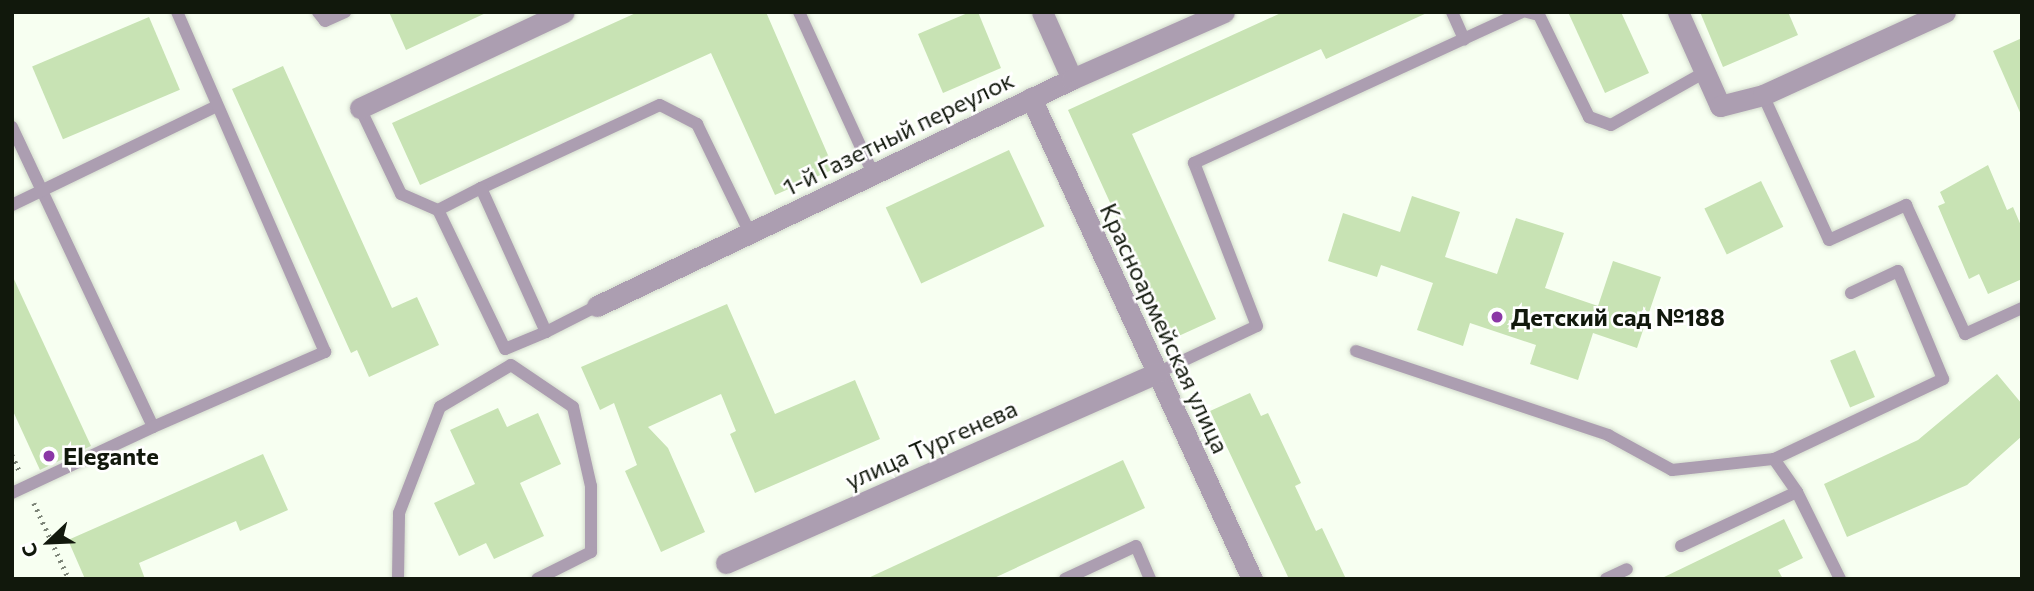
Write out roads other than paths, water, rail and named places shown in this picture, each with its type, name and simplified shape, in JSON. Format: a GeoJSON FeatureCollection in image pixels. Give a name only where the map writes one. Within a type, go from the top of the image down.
{"type":"FeatureCollection","features":[{"type":"Feature","properties":{"kind":"street"},"geometry":{"type":"LineString","coordinates":[[1042,12],[1072,79]]}},
{"type":"Feature","properties":{"kind":"street","name":"1-й Газетный переулок"},"geometry":{"type":"LineString","coordinates":[[597,306],[1072,79],[1224,12]]}},
{"type":"Feature","properties":{"kind":"street"},"geometry":{"type":"LineString","coordinates":[[1678,12],[1720,106],[1763,96],[1945,12]]}},
{"type":"Feature","properties":{"kind":"street"},"geometry":{"type":"LineString","coordinates":[[360,108],[562,13]]}},
{"type":"Feature","properties":{"kind":"street","name":"Красноармейская улица"},"geometry":{"type":"LineString","coordinates":[[1031,99],[1252,579]]}},
{"type":"Feature","properties":{"kind":"street","name":"улица Тургенева"},"geometry":{"type":"LineString","coordinates":[[726,563],[1157,373]]}},
{"type":"Feature","properties":{"kind":"lane"},"geometry":{"type":"LineString","coordinates":[[12,493],[153,427],[325,352],[215,107],[177,12]]}},
{"type":"Feature","properties":{"kind":"lane"},"geometry":{"type":"LineString","coordinates":[[317,12],[325,22],[345,12]]}},
{"type":"Feature","properties":{"kind":"lane"},"geometry":{"type":"LineString","coordinates":[[799,12],[873,174]]}},
{"type":"Feature","properties":{"kind":"lane"},"geometry":{"type":"LineString","coordinates":[[1452,12],[1464,39]]}},
{"type":"Feature","properties":{"kind":"lane"},"geometry":{"type":"LineString","coordinates":[[1157,373],[1257,326],[1194,163],[1525,12],[1539,15],[1589,117],[1611,125],[1704,72]]}},
{"type":"Feature","properties":{"kind":"lane"},"geometry":{"type":"LineString","coordinates":[[1763,96],[1829,240],[1906,205],[1965,334],[2022,308]]}},
{"type":"Feature","properties":{"kind":"lane"},"geometry":{"type":"LineString","coordinates":[[438,210],[660,105],[697,124],[750,233]]}},
{"type":"Feature","properties":{"kind":"lane"},"geometry":{"type":"LineString","coordinates":[[12,205],[215,107]]}},
{"type":"Feature","properties":{"kind":"lane"},"geometry":{"type":"LineString","coordinates":[[360,108],[401,194],[438,210],[505,349],[597,306]]}},
{"type":"Feature","properties":{"kind":"lane"},"geometry":{"type":"LineString","coordinates":[[12,127],[153,427]]}},
{"type":"Feature","properties":{"kind":"lane"},"geometry":{"type":"LineString","coordinates":[[481,188],[546,332]]}},
{"type":"Feature","properties":{"kind":"lane"},"geometry":{"type":"LineString","coordinates":[[1356,351],[1608,435],[1672,470],[1774,459],[1943,379],[1898,271],[1851,293]]}},
{"type":"Feature","properties":{"kind":"lane"},"geometry":{"type":"LineString","coordinates":[[398,579],[399,513],[440,407],[511,365],[573,407],[591,486],[591,552],[537,579]]}},
{"type":"Feature","properties":{"kind":"lane"},"geometry":{"type":"LineString","coordinates":[[1774,459],[1797,492],[1840,579]]}},
{"type":"Feature","properties":{"kind":"lane"},"geometry":{"type":"LineString","coordinates":[[1681,546],[1797,492]]}},
{"type":"Feature","properties":{"kind":"lane"},"geometry":{"type":"LineString","coordinates":[[1065,579],[1136,546],[1150,579]]}},
{"type":"Feature","properties":{"kind":"lane"},"geometry":{"type":"LineString","coordinates":[[1606,579],[1627,569]]}},
{"type":"Feature","properties":{"kind":"place","name":"Детский сад №188"},"geometry":{"type":"Point","coordinates":[1497,317]}},
{"type":"Feature","properties":{"kind":"place","name":"Elegante"},"geometry":{"type":"Point","coordinates":[49,456]}}]}
